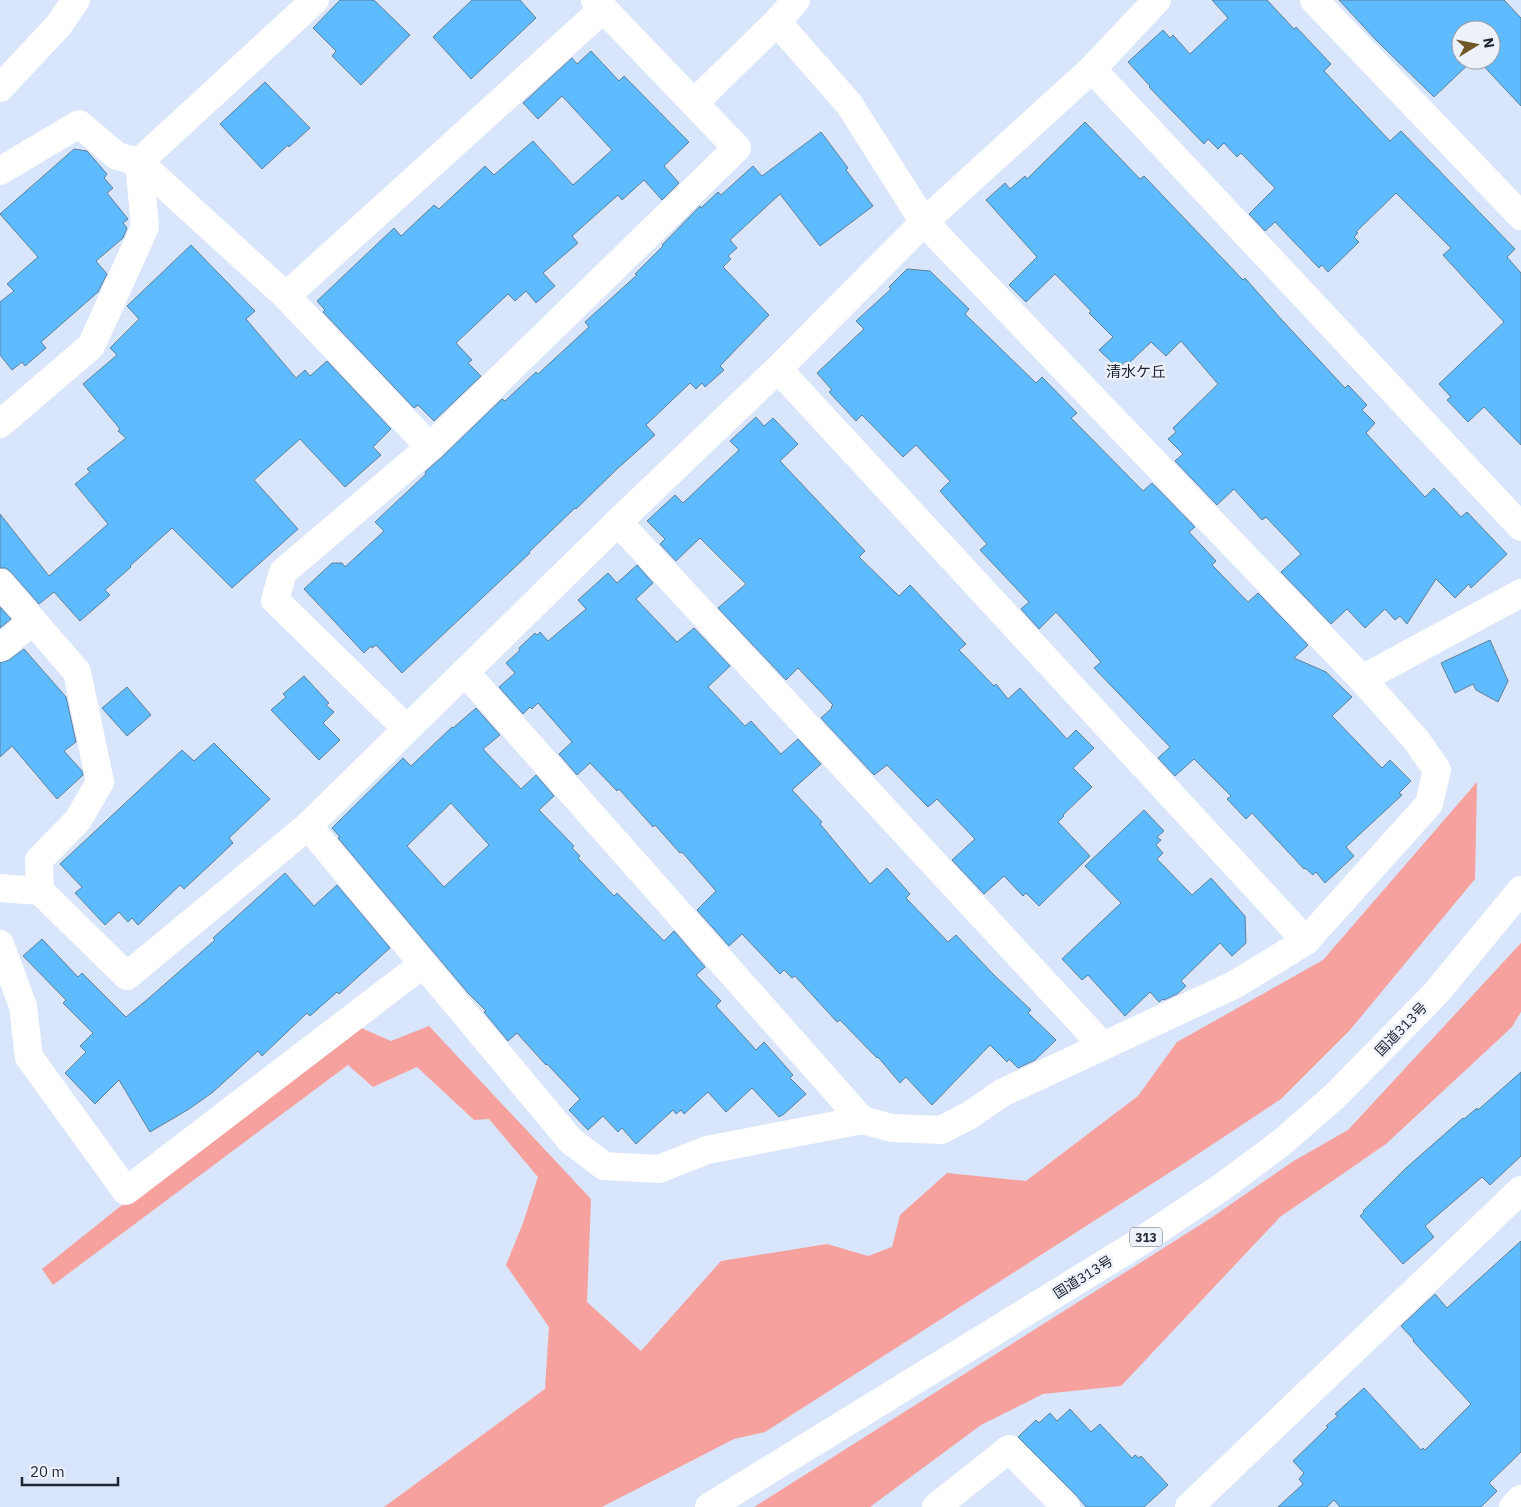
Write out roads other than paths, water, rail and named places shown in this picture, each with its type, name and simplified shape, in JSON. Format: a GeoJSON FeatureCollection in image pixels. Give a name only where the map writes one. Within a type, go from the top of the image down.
{"type":"FeatureCollection","features":[{"type":"Feature","properties":{"kind":"main road"},"geometry":{"type":"LineString","coordinates":[[0,88],[58,26],[76,0]]}},
{"type":"Feature","properties":{"kind":"main road"},"geometry":{"type":"LineString","coordinates":[[139,162],[315,0]]}},
{"type":"Feature","properties":{"kind":"main road"},"geometry":{"type":"LineString","coordinates":[[694,103],[796,0]]}},
{"type":"Feature","properties":{"kind":"main road"},"geometry":{"type":"LineString","coordinates":[[0,888],[40,891],[127,976],[308,826],[618,522],[778,369],[924,222],[1092,69],[1157,0]]}},
{"type":"Feature","properties":{"kind":"main road"},"geometry":{"type":"LineString","coordinates":[[1314,0],[1521,216]]}},
{"type":"Feature","properties":{"kind":"main road"},"geometry":{"type":"LineString","coordinates":[[286,296],[599,4],[737,148],[430,447],[283,572],[275,600],[407,729]]}},
{"type":"Feature","properties":{"kind":"main road"},"geometry":{"type":"LineString","coordinates":[[308,826],[571,1141],[604,1166],[659,1169],[707,1150],[862,1120],[892,1128],[941,1130],[970,1115],[1002,1093],[1234,986],[1306,941],[1429,804],[1437,770],[1417,741],[1362,679],[924,222],[849,104],[776,22]]}},
{"type":"Feature","properties":{"kind":"main road"},"geometry":{"type":"LineString","coordinates":[[1092,69],[1521,526]]}},
{"type":"Feature","properties":{"kind":"main road"},"geometry":{"type":"LineString","coordinates":[[0,171],[79,124],[117,156],[139,162],[286,296],[430,447]]}},
{"type":"Feature","properties":{"kind":"main road"},"geometry":{"type":"LineString","coordinates":[[0,424],[91,346],[145,228],[139,162]]}},
{"type":"Feature","properties":{"kind":"main road"},"geometry":{"type":"LineString","coordinates":[[778,369],[1306,941]]}},
{"type":"Feature","properties":{"kind":"main road"},"geometry":{"type":"LineString","coordinates":[[618,522],[1103,1046]]}},
{"type":"Feature","properties":{"kind":"main road"},"geometry":{"type":"LineString","coordinates":[[0,583],[77,672],[100,782],[78,820],[39,860],[40,891]]}},
{"type":"Feature","properties":{"kind":"main road"},"geometry":{"type":"LineString","coordinates":[[1362,679],[1521,593]]}},
{"type":"Feature","properties":{"kind":"main road"},"geometry":{"type":"LineString","coordinates":[[0,648],[32,621]]}},
{"type":"Feature","properties":{"kind":"main road"},"geometry":{"type":"LineString","coordinates":[[465,672],[862,1120]]}},
{"type":"Feature","properties":{"kind":"main road","name":"国道313号"},"geometry":{"type":"LineString","coordinates":[[709,1507],[1135,1245],[1222,1187],[1281,1143],[1335,1096],[1436,993],[1521,890]]}},
{"type":"Feature","properties":{"kind":"main road"},"geometry":{"type":"LineString","coordinates":[[0,944],[23,1006],[29,1057],[126,1191],[423,964]]}},
{"type":"Feature","properties":{"kind":"main road"},"geometry":{"type":"LineString","coordinates":[[1189,1507],[1521,1190]]}},
{"type":"Feature","properties":{"kind":"main road"},"geometry":{"type":"LineString","coordinates":[[936,1507],[1009,1449],[1066,1507]]}},
{"type":"Feature","properties":{"kind":"main road"},"geometry":{"type":"LineString","coordinates":[[1512,1507],[1521,1499]]}},
{"type":"Feature","properties":{"kind":"district","name":"清水ケ丘"},"geometry":{"type":"Point","coordinates":[1136,371]}}]}
